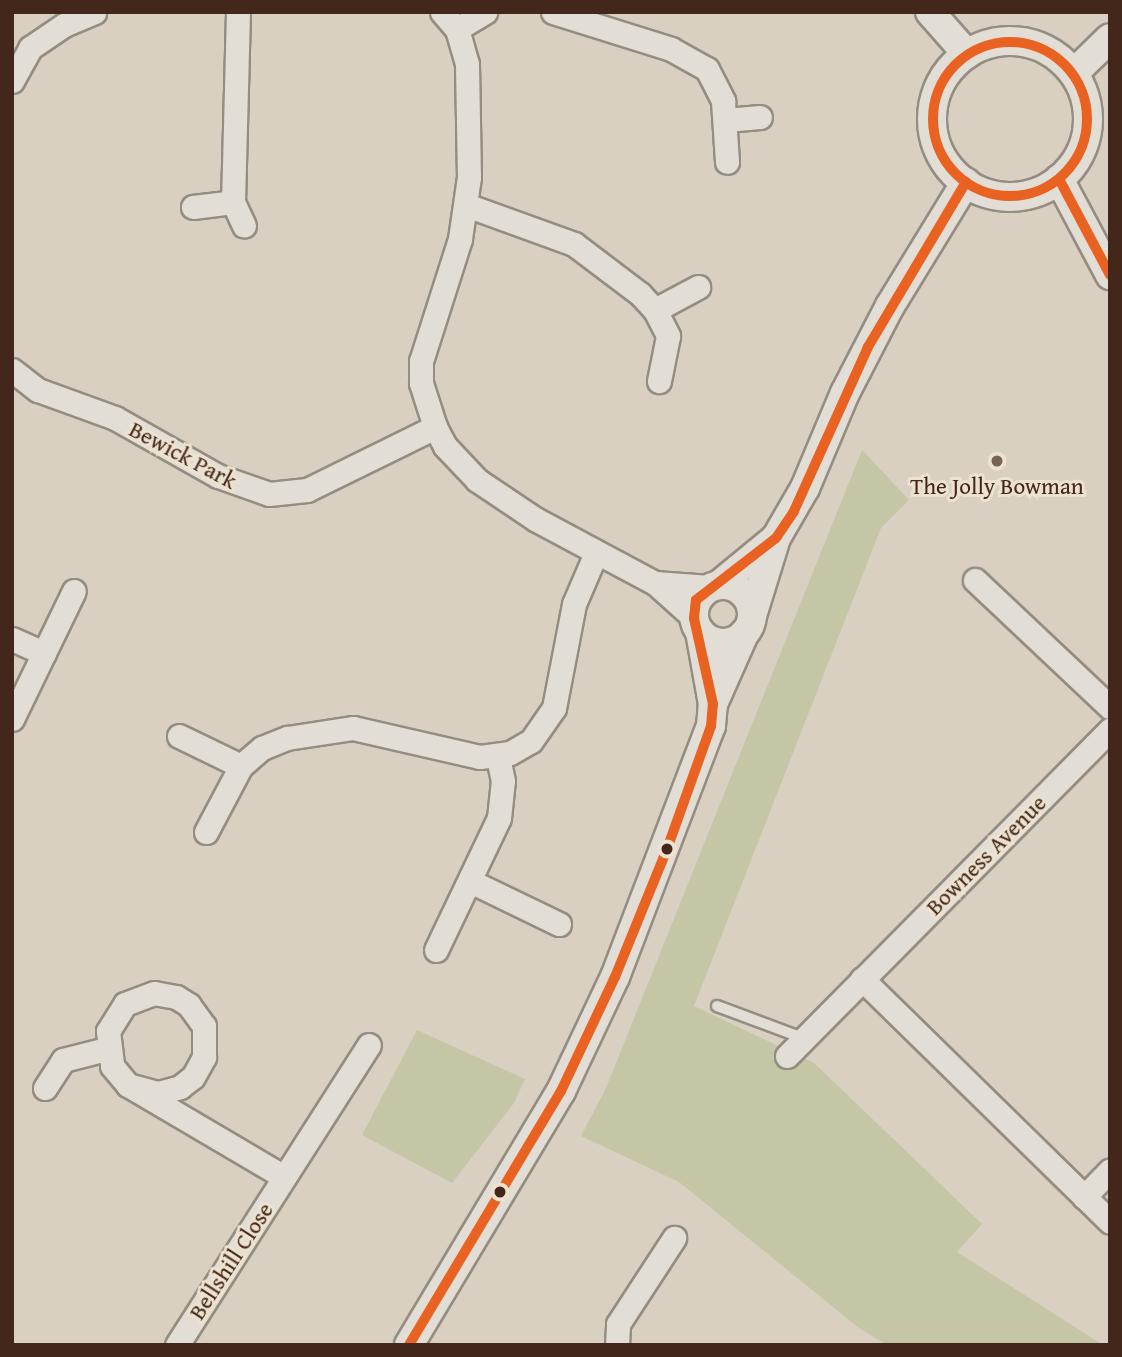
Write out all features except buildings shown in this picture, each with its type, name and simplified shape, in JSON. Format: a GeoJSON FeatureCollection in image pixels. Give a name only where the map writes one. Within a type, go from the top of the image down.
{"type":"FeatureCollection","features":[{"type":"Feature","properties":{"kind":"street"},"geometry":{"type":"LineString","coordinates":[[12,81],[30,47],[64,25],[94,12]]}},
{"type":"Feature","properties":{"kind":"street"},"geometry":{"type":"LineString","coordinates":[[239,12],[233,202],[244,226]]}},
{"type":"Feature","properties":{"kind":"street"},"geometry":{"type":"LineString","coordinates":[[485,12],[449,20],[469,90],[468,206],[421,361],[421,383],[444,446],[477,480],[596,552],[655,583],[719,643],[748,625],[751,605],[739,589],[655,583]]}},
{"type":"Feature","properties":{"kind":"street"},"geometry":{"type":"LineString","coordinates":[[553,12],[671,49],[698,62],[715,81],[726,120],[727,162]]}},
{"type":"Feature","properties":{"kind":"street"},"geometry":{"type":"LineString","coordinates":[[930,12],[967,54]]}},
{"type":"Feature","properties":{"kind":"street"},"geometry":{"type":"LineString","coordinates":[[1074,73],[1110,38]]}},
{"type":"Feature","properties":{"kind":"street"},"geometry":{"type":"LineString","coordinates":[[1018,41],[1041,48],[1074,73],[1085,96],[1086,133],[1080,153],[1059,179],[1030,194],[1012,197],[995,195],[966,182],[941,152],[932,119],[941,83],[967,54],[982,45],[1018,41]]}},
{"type":"Feature","properties":{"kind":"street"},"geometry":{"type":"LineString","coordinates":[[726,120],[760,117]]}},
{"type":"Feature","properties":{"kind":"street"},"geometry":{"type":"LineString","coordinates":[[1059,179],[1110,275]]}},
{"type":"Feature","properties":{"kind":"street"},"geometry":{"type":"LineString","coordinates":[[409,1345],[540,1128],[585,1045],[706,746],[713,704],[748,625],[776,538],[806,488],[868,347],[966,182]]}},
{"type":"Feature","properties":{"kind":"street"},"geometry":{"type":"LineString","coordinates":[[193,208],[233,202]]}},
{"type":"Feature","properties":{"kind":"street"},"geometry":{"type":"LineString","coordinates":[[468,206],[575,244],[655,310],[668,336],[659,381]]}},
{"type":"Feature","properties":{"kind":"street"},"geometry":{"type":"LineString","coordinates":[[655,310],[698,287]]}},
{"type":"Feature","properties":{"kind":"street","name":"Bewick Park"},"geometry":{"type":"LineString","coordinates":[[12,370],[37,390],[115,418],[218,476],[269,494],[307,490],[435,427]]}},
{"type":"Feature","properties":{"kind":"street"},"geometry":{"type":"LineString","coordinates":[[713,704],[697,625],[696,600],[776,538]]}},
{"type":"Feature","properties":{"kind":"street"},"geometry":{"type":"LineString","coordinates":[[206,832],[241,766],[275,742],[335,728],[375,731],[461,755],[498,757],[531,741],[554,708],[574,604],[596,552]]}},
{"type":"Feature","properties":{"kind":"street"},"geometry":{"type":"LineString","coordinates":[[975,580],[1110,707]]}},
{"type":"Feature","properties":{"kind":"street"},"geometry":{"type":"LineString","coordinates":[[12,719],[74,590]]}},
{"type":"Feature","properties":{"kind":"street"},"geometry":{"type":"LineString","coordinates":[[12,639],[44,653]]}},
{"type":"Feature","properties":{"kind":"street","name":"Bowness Avenue"},"geometry":{"type":"LineString","coordinates":[[787,1056],[1110,730]]}},
{"type":"Feature","properties":{"kind":"street"},"geometry":{"type":"LineString","coordinates":[[179,736],[241,766]]}},
{"type":"Feature","properties":{"kind":"street"},"geometry":{"type":"LineString","coordinates":[[436,950],[470,881],[502,805],[498,757]]}},
{"type":"Feature","properties":{"kind":"street"},"geometry":{"type":"LineString","coordinates":[[470,881],[559,924]]}},
{"type":"Feature","properties":{"kind":"street"},"geometry":{"type":"LineString","coordinates":[[862,979],[1110,1222]]}},
{"type":"Feature","properties":{"kind":"street"},"geometry":{"type":"LineString","coordinates":[[45,1088],[63,1060],[106,1049],[114,1016],[138,996],[168,994],[189,1005],[199,1017],[206,1041],[204,1057],[193,1077],[161,1093],[128,1084]]}},
{"type":"Feature","properties":{"kind":"street","name":"Bellshill Close"},"geometry":{"type":"LineString","coordinates":[[177,1345],[369,1045]]}},
{"type":"Feature","properties":{"kind":"street","name":"Bellshill Close"},"geometry":{"type":"LineString","coordinates":[[106,1049],[111,1066],[128,1084],[284,1177]]}},
{"type":"Feature","properties":{"kind":"street"},"geometry":{"type":"LineString","coordinates":[[1084,1197],[1110,1170]]}},
{"type":"Feature","properties":{"kind":"street"},"geometry":{"type":"LineString","coordinates":[[617,1345],[618,1324],[674,1238]]}},
{"type":"Feature","properties":{"kind":"lane"},"geometry":{"type":"LineString","coordinates":[[717,1006],[803,1038]]}},
{"type":"Feature","properties":{"kind":"green space"},"geometry":{"type":"Polygon","coordinates":[[[862,450],[909,500],[881,528],[694,1006],[814,1063],[982,1224],[957,1252],[1103,1345],[887,1345],[859,1328],[679,1182],[581,1136],[606,1088],[862,450]]]}},
{"type":"Feature","properties":{"kind":"green space"},"geometry":{"type":"Polygon","coordinates":[[[417,1030],[525,1079],[514,1103],[452,1183],[362,1135],[417,1030]]]}},
{"type":"Feature","properties":{"kind":"transit line"},"geometry":{"type":"LineString","coordinates":[[1010,42],[1040,47],[1065,64],[1082,89],[1087,119],[1082,149],[1065,174],[1040,191],[1010,196],[980,191],[955,174],[938,149],[933,119],[938,89],[955,64],[980,47],[1010,42]]}},
{"type":"Feature","properties":{"kind":"transit line"},"geometry":{"type":"LineString","coordinates":[[1059,179],[1110,275]]}},
{"type":"Feature","properties":{"kind":"transit line"},"geometry":{"type":"LineString","coordinates":[[409,1345],[561,1091],[615,977],[667,849],[711,726],[713,704],[694,618],[696,600],[776,538],[794,511],[868,347],[966,182]]}},
{"type":"Feature","properties":{"kind":"place","name":"The Jolly Bowman"},"geometry":{"type":"Point","coordinates":[997,461]}}]}
